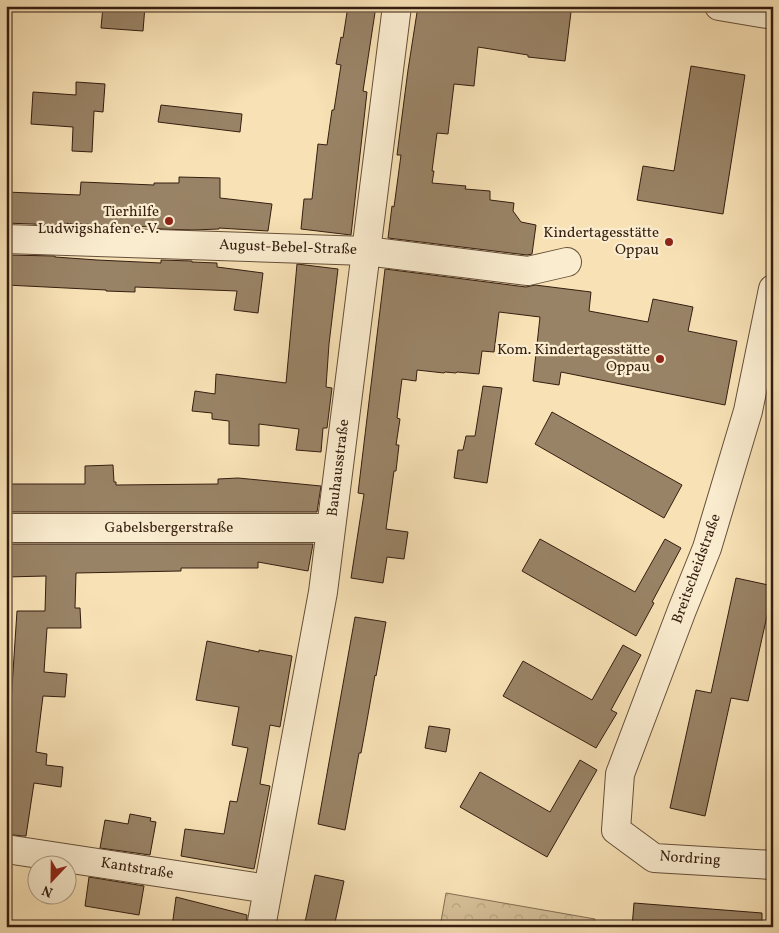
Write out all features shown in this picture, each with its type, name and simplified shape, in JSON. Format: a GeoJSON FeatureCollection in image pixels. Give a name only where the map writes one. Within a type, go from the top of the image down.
{"type":"FeatureCollection","features":[{"type":"Feature","properties":{"kind":"street","name":"Bauhausstraße"},"geometry":{"type":"LineString","coordinates":[[261,927],[323,592],[397,6]]}},
{"type":"Feature","properties":{"kind":"street"},"geometry":{"type":"LineString","coordinates":[[719,6],[773,15]]}},
{"type":"Feature","properties":{"kind":"street","name":"August-Bebel-Straße"},"geometry":{"type":"LineString","coordinates":[[6,239],[366,251],[528,271],[567,262]]}},
{"type":"Feature","properties":{"kind":"street","name":"Breitscheidstraße"},"geometry":{"type":"LineString","coordinates":[[616,830],[620,774],[707,548],[748,411],[772,300]]}},
{"type":"Feature","properties":{"kind":"street","name":"Gabelsbergerstraße"},"geometry":{"type":"LineString","coordinates":[[6,528],[331,528]]}},
{"type":"Feature","properties":{"kind":"street","name":"Nordring"},"geometry":{"type":"LineString","coordinates":[[616,830],[654,858],[773,865]]}},
{"type":"Feature","properties":{"kind":"street","name":"Kantstraße"},"geometry":{"type":"LineString","coordinates":[[6,849],[268,889]]}},
{"type":"Feature","properties":{"kind":"green space"},"geometry":{"type":"Polygon","coordinates":[[[446,893],[595,919],[592,927],[440,927],[446,893]]]}},
{"type":"Feature","properties":{"kind":"building"},"geometry":{"type":"Polygon","coordinates":[[[103,6],[145,6],[143,31],[101,28],[103,6]]]}},
{"type":"Feature","properties":{"kind":"building"},"geometry":{"type":"Polygon","coordinates":[[[348,6],[376,6],[363,91],[367,92],[351,235],[301,229],[304,199],[312,199],[318,144],[327,145],[341,65],[336,64],[341,37],[343,38],[348,6]]]}},
{"type":"Feature","properties":{"kind":"building"},"geometry":{"type":"Polygon","coordinates":[[[418,6],[534,6],[571,12],[565,61],[528,57],[528,55],[478,47],[474,86],[454,84],[448,134],[437,133],[432,183],[466,186],[465,189],[490,191],[490,200],[514,203],[513,211],[521,222],[536,225],[532,254],[527,255],[388,238],[401,155],[397,155],[418,6]]]}},
{"type":"Feature","properties":{"kind":"building"},"geometry":{"type":"Polygon","coordinates":[[[691,66],[745,75],[723,214],[637,200],[643,166],[674,171],[691,66]]]}},
{"type":"Feature","properties":{"kind":"building"},"geometry":{"type":"Polygon","coordinates":[[[76,82],[105,84],[103,112],[94,111],[92,152],[72,151],[73,127],[31,124],[33,92],[76,95],[76,82]]]}},
{"type":"Feature","properties":{"kind":"building"},"geometry":{"type":"Polygon","coordinates":[[[161,105],[242,114],[240,132],[158,122],[161,105]]]}},
{"type":"Feature","properties":{"kind":"building"},"geometry":{"type":"Polygon","coordinates":[[[179,177],[220,178],[220,198],[272,204],[268,231],[219,228],[193,230],[162,229],[57,223],[57,225],[6,223],[6,192],[80,195],[81,182],[154,185],[154,183],[179,183],[179,177]]]}},
{"type":"Feature","properties":{"kind":"building"},"geometry":{"type":"Polygon","coordinates":[[[6,255],[55,256],[161,263],[161,260],[192,261],[217,263],[217,267],[263,273],[258,313],[234,310],[237,291],[135,287],[135,292],[6,285],[6,255]]]}},
{"type":"Feature","properties":{"kind":"building"},"geometry":{"type":"Polygon","coordinates":[[[297,264],[338,269],[326,387],[332,388],[327,428],[323,428],[321,452],[296,450],[299,429],[259,424],[259,446],[229,444],[229,421],[212,419],[212,413],[192,411],[195,391],[215,394],[216,374],[286,383],[297,264]]]}},
{"type":"Feature","properties":{"kind":"building"},"geometry":{"type":"Polygon","coordinates":[[[385,269],[526,287],[535,285],[591,292],[589,311],[648,322],[653,299],[693,307],[688,331],[737,341],[725,405],[561,372],[559,385],[533,381],[540,317],[499,312],[494,352],[482,351],[479,374],[417,370],[416,381],[402,379],[397,418],[400,419],[396,445],[399,445],[386,529],[408,532],[404,559],[387,557],[383,583],[351,578],[364,494],[358,493],[385,269]]]}},
{"type":"Feature","properties":{"kind":"building"},"geometry":{"type":"Polygon","coordinates":[[[483,386],[502,388],[487,483],[454,478],[458,450],[463,450],[466,436],[475,436],[483,386]]]}},
{"type":"Feature","properties":{"kind":"building"},"geometry":{"type":"Polygon","coordinates":[[[552,412],[682,485],[664,518],[535,444],[552,412]]]}},
{"type":"Feature","properties":{"kind":"building"},"geometry":{"type":"Polygon","coordinates":[[[113,465],[114,482],[116,482],[116,485],[218,484],[218,479],[238,478],[321,486],[317,512],[6,512],[6,484],[85,484],[85,466],[113,465]]]}},
{"type":"Feature","properties":{"kind":"building"},"geometry":{"type":"Polygon","coordinates":[[[540,539],[635,592],[665,539],[681,548],[636,636],[522,571],[540,539]]]}},
{"type":"Feature","properties":{"kind":"building"},"geometry":{"type":"Polygon","coordinates":[[[6,544],[313,544],[308,571],[258,562],[258,568],[181,568],[181,571],[76,573],[75,608],[80,608],[81,628],[47,628],[44,672],[67,674],[65,697],[43,696],[36,752],[47,754],[46,765],[63,767],[61,787],[34,783],[26,836],[22,836],[6,834],[6,733],[9,733],[17,611],[45,611],[46,576],[6,577],[6,544]]]}},
{"type":"Feature","properties":{"kind":"building"},"geometry":{"type":"Polygon","coordinates":[[[736,578],[773,586],[773,589],[748,701],[731,698],[705,816],[670,808],[696,690],[711,693],[736,578]]]}},
{"type":"Feature","properties":{"kind":"building"},"geometry":{"type":"Polygon","coordinates":[[[355,617],[386,622],[345,830],[318,824],[355,617]]]}},
{"type":"Feature","properties":{"kind":"building"},"geometry":{"type":"Polygon","coordinates":[[[207,641],[259,652],[259,650],[292,656],[280,727],[270,725],[260,784],[270,786],[254,869],[181,856],[185,829],[224,834],[230,801],[237,802],[248,748],[232,745],[239,707],[196,700],[207,641]]]}},
{"type":"Feature","properties":{"kind":"building"},"geometry":{"type":"Polygon","coordinates":[[[623,645],[641,655],[611,710],[617,713],[596,748],[503,696],[523,661],[592,700],[623,645]]]}},
{"type":"Feature","properties":{"kind":"building"},"geometry":{"type":"Polygon","coordinates":[[[429,726],[450,729],[446,752],[425,748],[429,726]]]}},
{"type":"Feature","properties":{"kind":"building"},"geometry":{"type":"Polygon","coordinates":[[[580,760],[597,770],[547,857],[460,807],[480,772],[550,812],[580,760]]]}},
{"type":"Feature","properties":{"kind":"building"},"geometry":{"type":"Polygon","coordinates":[[[130,814],[151,818],[150,821],[156,822],[150,855],[100,848],[105,820],[128,824],[130,814]]]}},
{"type":"Feature","properties":{"kind":"building"},"geometry":{"type":"Polygon","coordinates":[[[315,875],[344,881],[334,927],[304,927],[315,875]]]}},
{"type":"Feature","properties":{"kind":"building"},"geometry":{"type":"Polygon","coordinates":[[[89,877],[144,886],[139,915],[85,906],[89,877]]]}},
{"type":"Feature","properties":{"kind":"building"},"geometry":{"type":"Polygon","coordinates":[[[176,897],[247,915],[246,927],[172,927],[176,897]]]}},
{"type":"Feature","properties":{"kind":"building"},"geometry":{"type":"Polygon","coordinates":[[[634,903],[762,913],[762,927],[632,927],[634,903]]]}},
{"type":"Feature","properties":{"kind":"place","name":"Tierhilfe Ludwigshafen e. V."},"geometry":{"type":"Point","coordinates":[169,221]}},
{"type":"Feature","properties":{"kind":"place","name":"Kindertagesstätte Oppau"},"geometry":{"type":"Point","coordinates":[669,242]}},
{"type":"Feature","properties":{"kind":"place","name":"Kom. Kindertagesstätte Oppau"},"geometry":{"type":"Point","coordinates":[660,359]}}]}
